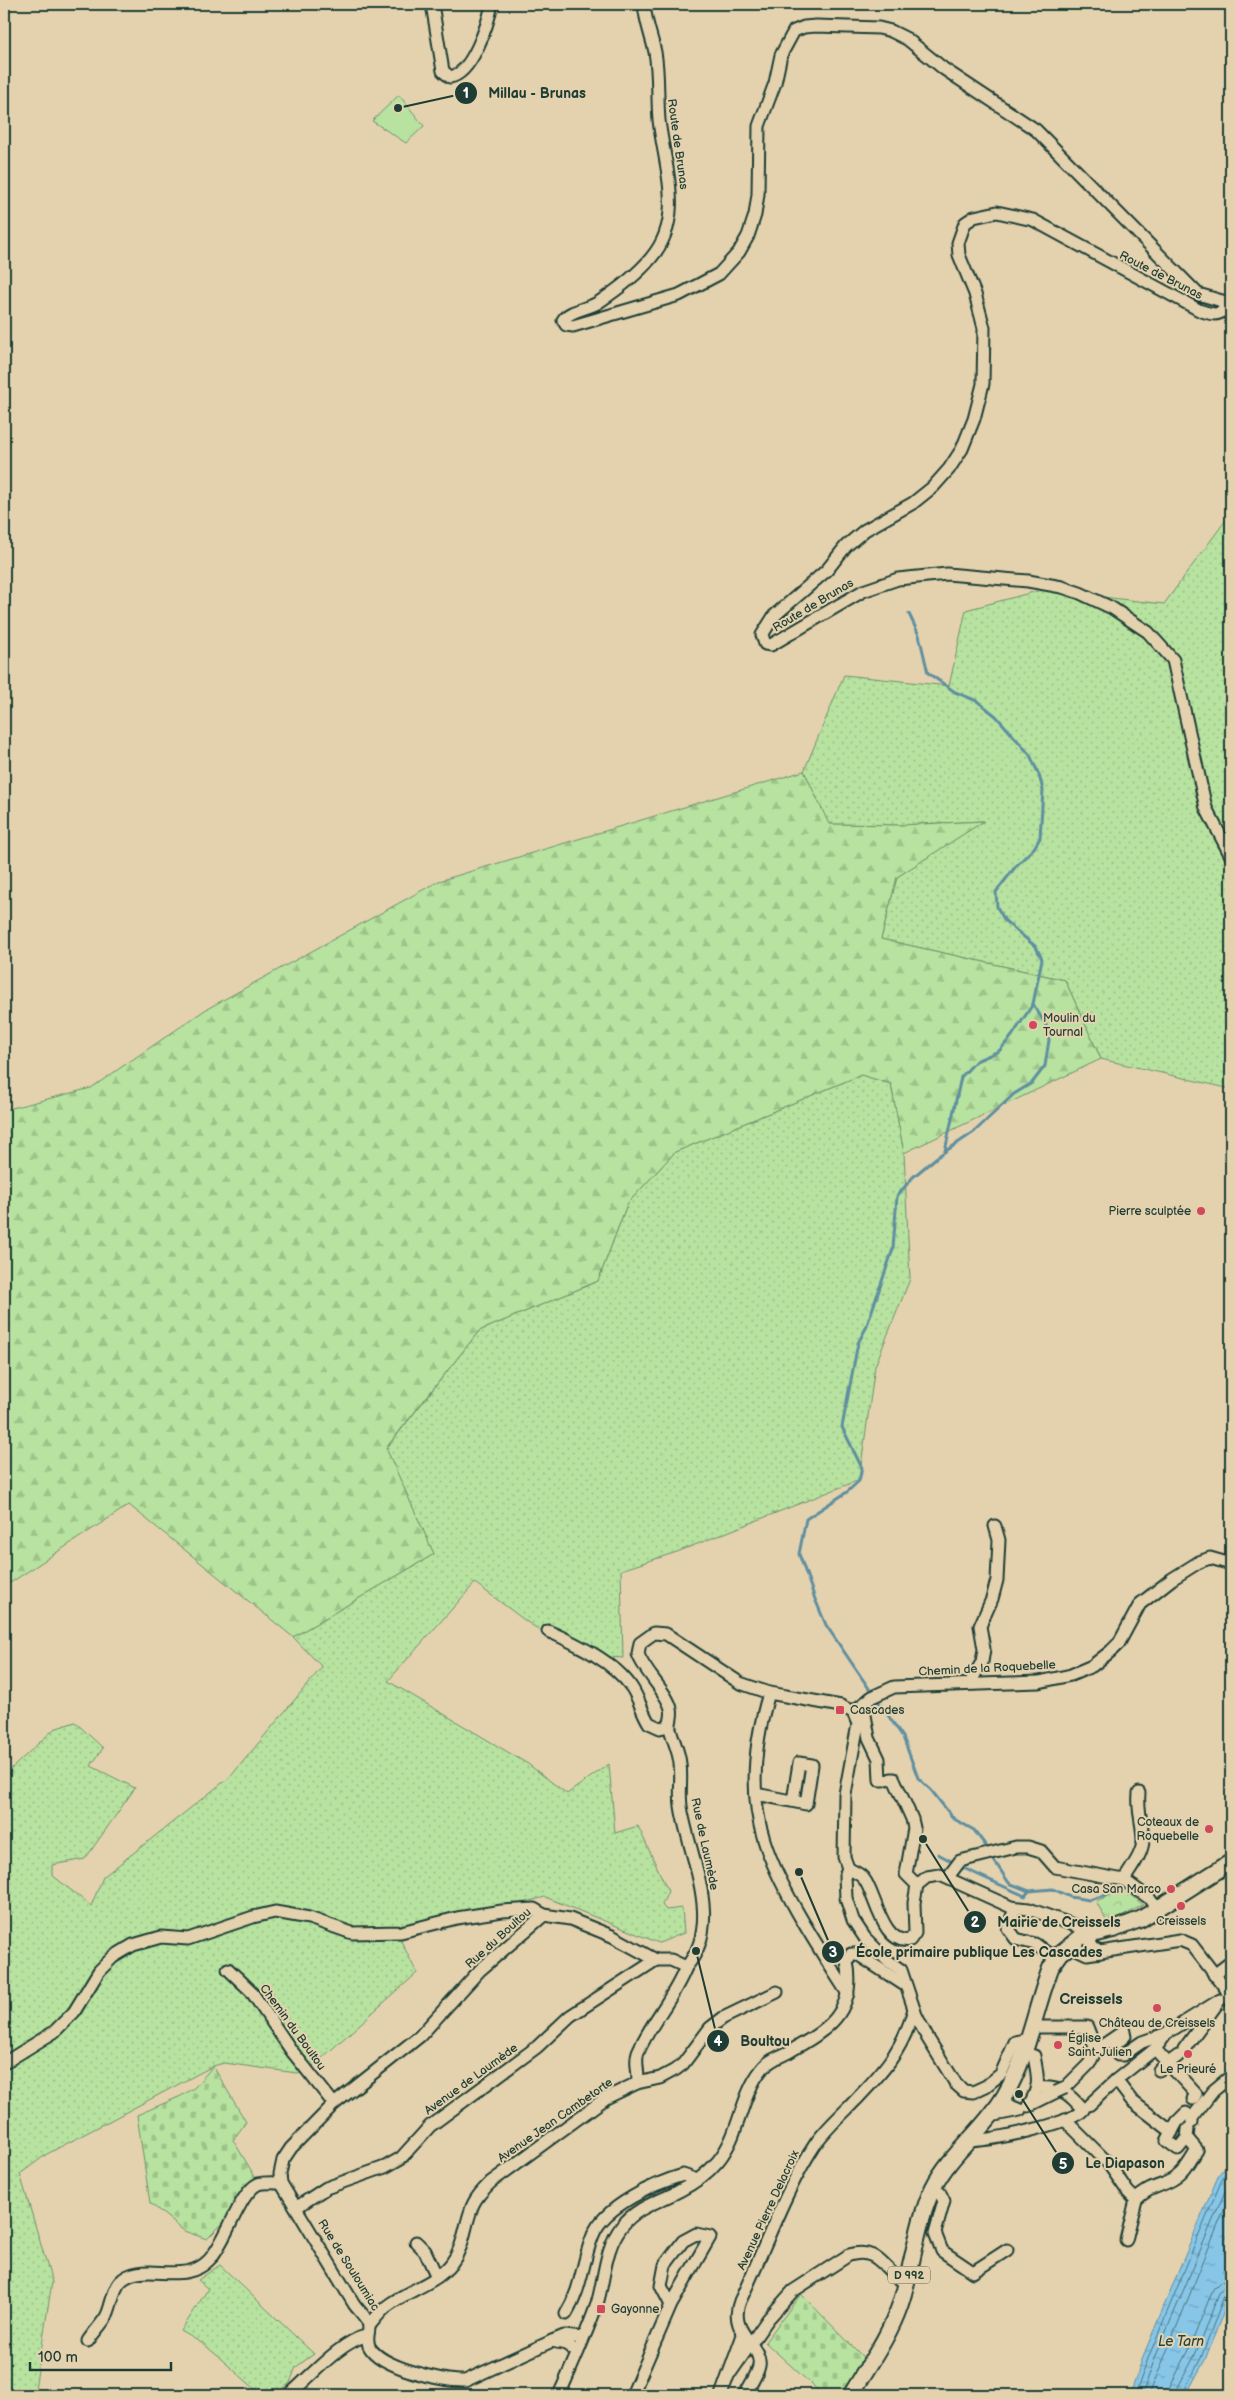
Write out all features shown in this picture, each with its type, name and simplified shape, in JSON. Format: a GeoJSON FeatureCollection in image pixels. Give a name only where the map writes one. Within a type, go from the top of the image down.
{"type":"FeatureCollection","features":[{"type":"Feature","properties":{"kind":"main road"},"geometry":{"type":"LineString","coordinates":[[1070,1945],[1130,1924],[1231,1862]]}},
{"type":"Feature","properties":{"kind":"main road","name":"D 992"},"geometry":{"type":"LineString","coordinates":[[851,2395],[890,2329],[908,2277],[932,2190],[944,2168],[961,2146],[1001,2102],[1014,2078],[1050,1967],[1070,1945]]}},
{"type":"Feature","properties":{"kind":"street"},"geometry":{"type":"LineString","coordinates":[[432,4],[443,71],[450,77],[456,76],[463,70],[482,39],[492,4]]}},
{"type":"Feature","properties":{"kind":"street","name":"Route de Brunas"},"geometry":{"type":"LineString","coordinates":[[644,4],[655,52],[660,130],[671,183],[672,203],[668,222],[663,240],[652,257],[635,274],[598,303],[566,315],[563,320],[566,325],[573,326],[679,295],[719,274],[739,252],[748,236],[755,214],[758,194],[760,126],[775,83],[781,55],[794,31],[804,27],[816,26],[878,28],[907,39],[944,69],[1036,130],[1198,294],[1222,301],[1225,310],[1220,314],[1211,314],[1199,310],[1032,220],[997,212],[974,216],[966,223],[958,243],[959,255],[975,294],[984,328],[983,384],[974,418],[962,449],[949,470],[934,487],[913,503],[865,530],[846,546],[827,570],[774,616],[762,635],[765,644],[771,645],[793,630],[876,585],[922,575],[948,574],[1028,581],[1062,587],[1096,600],[1112,608],[1148,632],[1173,660],[1206,808],[1231,856]]}},
{"type":"Feature","properties":{"kind":"street"},"geometry":{"type":"LineString","coordinates":[[970,1683],[982,1662],[984,1649],[980,1626],[992,1599],[997,1580],[999,1540],[994,1526]]}},
{"type":"Feature","properties":{"kind":"street","name":"Chemin de la Roquebelle"},"geometry":{"type":"LineString","coordinates":[[855,1715],[874,1696],[894,1687],[1057,1679],[1092,1666],[1119,1643],[1140,1604],[1155,1590],[1199,1562],[1210,1558],[1231,1564]]}},
{"type":"Feature","properties":{"kind":"street"},"geometry":{"type":"LineString","coordinates":[[548,1631],[584,1648],[620,1675],[632,1688],[649,1723],[660,1728],[669,1726]]}},
{"type":"Feature","properties":{"kind":"street","name":"Rue de Laumède"},"geometry":{"type":"LineString","coordinates":[[686,1967],[696,1951],[700,1933],[702,1889],[683,1819],[679,1755],[669,1726],[670,1706],[638,1654],[640,1643],[654,1632],[666,1634],[740,1683],[768,1695]]}},
{"type":"Feature","properties":{"kind":"street"},"geometry":{"type":"LineString","coordinates":[[848,1994],[797,1909],[764,1840],[756,1794],[755,1764],[768,1695],[836,1705],[855,1715],[865,1715],[868,1738],[879,1759],[880,1780],[894,1778],[912,1818],[914,1828],[906,1874],[917,1885]]}},
{"type":"Feature","properties":{"kind":"street"},"geometry":{"type":"LineString","coordinates":[[855,1715],[857,1733],[847,1774],[845,1794],[844,1857],[848,1868],[864,1879],[885,1924],[900,1939],[910,1940],[915,1933],[914,1904],[917,1885],[922,1880],[933,1875],[948,1877],[1015,1908],[1029,1909],[1063,1924],[1079,1927],[1070,1945]]}},
{"type":"Feature","properties":{"kind":"street"},"geometry":{"type":"LineString","coordinates":[[1124,1880],[1140,1853],[1143,1841],[1137,1809],[1139,1793]]}},
{"type":"Feature","properties":{"kind":"street"},"geometry":{"type":"LineString","coordinates":[[756,1794],[793,1801]]}},
{"type":"Feature","properties":{"kind":"street"},"geometry":{"type":"LineString","coordinates":[[948,1877],[960,1861],[1016,1847],[1028,1847],[1042,1851],[1055,1867],[1124,1880],[1149,1898],[1157,1909]]}},
{"type":"Feature","properties":{"kind":"street"},"geometry":{"type":"LineString","coordinates":[[848,1868],[845,1876],[846,1898],[854,1920],[865,1938],[888,1961],[901,1970],[914,2009],[927,2037],[950,2076],[964,2091],[973,2092],[980,2089],[1001,2074],[1015,2042],[1079,2027],[1087,2027],[1099,2047]]}},
{"type":"Feature","properties":{"kind":"street"},"geometry":{"type":"LineString","coordinates":[[1015,1908],[1008,1928],[1016,1938],[1035,1944],[1070,1945],[1093,1948],[1100,1952]]}},
{"type":"Feature","properties":{"kind":"street"},"geometry":{"type":"LineString","coordinates":[[4,2064],[54,2032],[74,2012],[100,1971],[113,1957],[133,1945],[161,1938],[188,1939],[253,1917],[275,1912],[309,1918],[352,1933],[401,1932],[457,1918],[502,1911],[534,1909],[544,1915]]}},
{"type":"Feature","properties":{"kind":"street","name":"Rue du Boultou"},"geometry":{"type":"LineString","coordinates":[[281,2183],[282,2167],[291,2148],[334,2104],[420,2036],[480,1970],[544,1915],[570,1919],[612,1936],[656,1960],[671,1960],[686,1967]]}},
{"type":"Feature","properties":{"kind":"street"},"geometry":{"type":"LineString","coordinates":[[1070,1945],[1087,1954],[1180,1940],[1192,1945],[1226,1989],[1226,2001],[1181,2052],[1163,2066]]}},
{"type":"Feature","properties":{"kind":"street"},"geometry":{"type":"LineString","coordinates":[[559,2395],[597,2303],[607,2257],[622,2226],[643,2207],[679,2192],[697,2180],[719,2160],[730,2141],[747,2093],[762,2068],[833,2024],[844,2008],[848,1994],[849,1976],[846,1961],[851,1954],[857,1954],[906,1986]]}},
{"type":"Feature","properties":{"kind":"street","name":"Avenue de Laumède"},"geometry":{"type":"LineString","coordinates":[[297,2207],[326,2188],[385,2168],[401,2158],[430,2126],[537,2047],[570,2016],[656,1960]]}},
{"type":"Feature","properties":{"kind":"street"},"geometry":{"type":"LineString","coordinates":[[1214,1975],[1231,1962]]}},
{"type":"Feature","properties":{"kind":"street"},"geometry":{"type":"LineString","coordinates":[[637,2083],[639,2077],[637,2053],[678,1987],[686,1967]]}},
{"type":"Feature","properties":{"kind":"street","name":"Chemin du Boultou"},"geometry":{"type":"LineString","coordinates":[[228,1969],[251,1991],[291,2050],[334,2104]]}},
{"type":"Feature","properties":{"kind":"street","name":"Avenue Jean Cambetorte"},"geometry":{"type":"LineString","coordinates":[[368,2331],[387,2305],[437,2277],[449,2266],[459,2252],[471,2209],[491,2182],[606,2098],[637,2083],[660,2078],[675,2070],[683,2064],[710,2028],[723,2018],[777,1992]]}},
{"type":"Feature","properties":{"kind":"street"},"geometry":{"type":"LineString","coordinates":[[990,2116],[1025,2108],[1061,2090],[1090,2064],[1099,2047],[1124,2030],[1125,2036],[1114,2046],[1118,2055],[1123,2055],[1142,2042],[1167,2034],[1226,2001]]}},
{"type":"Feature","properties":{"kind":"street","name":"Avenue Pierre Delacroix"},"geometry":{"type":"LineString","coordinates":[[743,2335],[736,2310],[802,2164],[818,2140],[882,2073],[895,2056],[909,2028],[914,2009]]}},
{"type":"Feature","properties":{"kind":"street"},"geometry":{"type":"LineString","coordinates":[[961,2146],[1065,2120],[1078,2115],[1116,2080],[1155,2049],[1167,2034]]}},
{"type":"Feature","properties":{"kind":"street"},"geometry":{"type":"LineString","coordinates":[[1025,2108],[1039,2088],[1034,2056],[1027,2040]]}},
{"type":"Feature","properties":{"kind":"street"},"geometry":{"type":"LineString","coordinates":[[1155,2049],[1163,2066],[1196,2100]]}},
{"type":"Feature","properties":{"kind":"street"},"geometry":{"type":"LineString","coordinates":[[1188,2125],[1177,2122],[1167,2141],[1178,2149],[1192,2118],[1196,2100],[1213,2091],[1231,2076]]}},
{"type":"Feature","properties":{"kind":"street"},"geometry":{"type":"LineString","coordinates":[[1116,2080],[1132,2102],[1172,2132]]}},
{"type":"Feature","properties":{"kind":"street"},"geometry":{"type":"LineString","coordinates":[[1039,2088],[1054,2087],[1087,2107]]}},
{"type":"Feature","properties":{"kind":"street"},"geometry":{"type":"LineString","coordinates":[[1001,2102],[1025,2108]]}},
{"type":"Feature","properties":{"kind":"street"},"geometry":{"type":"LineString","coordinates":[[1065,2120],[1108,2163],[1128,2192],[1136,2200]]}},
{"type":"Feature","properties":{"kind":"street"},"geometry":{"type":"LineString","coordinates":[[1126,2240],[1136,2200],[1145,2190],[1164,2184],[1180,2174],[1197,2150],[1188,2125]]}},
{"type":"Feature","properties":{"kind":"street"},"geometry":{"type":"LineString","coordinates":[[566,2314],[576,2297],[593,2234],[601,2222],[636,2194],[662,2181],[683,2174],[697,2180]]}},
{"type":"Feature","properties":{"kind":"street"},"geometry":{"type":"LineString","coordinates":[[88,2341],[106,2318],[119,2282],[129,2275],[142,2272],[176,2274],[190,2272],[199,2267],[208,2261],[222,2244],[241,2202],[250,2190],[259,2184],[281,2183]]}},
{"type":"Feature","properties":{"kind":"street","name":"Rue de Souloumiac"},"geometry":{"type":"LineString","coordinates":[[281,2183],[297,2207],[368,2331],[369,2345],[377,2357],[419,2373],[455,2382],[475,2378],[564,2336],[583,2338]]}},
{"type":"Feature","properties":{"kind":"street"},"geometry":{"type":"LineString","coordinates":[[932,2190],[940,2193],[944,2201],[935,2233],[942,2251],[973,2272],[1007,2250]]}},
{"type":"Feature","properties":{"kind":"street"},"geometry":{"type":"LineString","coordinates":[[632,2395],[670,2305],[710,2237],[696,2234],[683,2241],[665,2265],[660,2286],[670,2305]]}},
{"type":"Feature","properties":{"kind":"street"},"geometry":{"type":"LineString","coordinates":[[416,2242],[424,2251],[437,2277]]}},
{"type":"Feature","properties":{"kind":"street"},"geometry":{"type":"LineString","coordinates":[[731,2372],[768,2319],[793,2291],[849,2255],[866,2253],[876,2256],[883,2263],[908,2277]]}},
{"type":"Feature","properties":{"kind":"street"},"geometry":{"type":"LineString","coordinates":[[721,2395],[743,2335],[768,2319]]}},
{"type":"Feature","properties":{"kind":"street"},"geometry":{"type":"LineString","coordinates":[[289,2395],[332,2356],[368,2331]]}},
{"type":"Feature","properties":{"kind":"street"},"geometry":{"type":"LineString","coordinates":[[743,2335],[758,2357],[759,2366],[745,2395]]}},
{"type":"Feature","properties":{"kind":"street"},"geometry":{"type":"LineString","coordinates":[[552,2341],[566,2344],[577,2352]]}},
{"type":"Feature","properties":{"kind":"green space"},"geometry":{"type":"Polygon","coordinates":[[[399,95],[424,126],[406,143],[372,121],[399,95]]]}},
{"type":"Feature","properties":{"kind":"green space"},"geometry":{"type":"Polygon","coordinates":[[[1231,513],[1231,1089],[1101,1059],[1065,980],[881,939],[897,877],[983,821],[900,825],[828,824],[804,771],[844,675],[949,686],[966,610],[1041,590],[1164,604],[1231,513]]]}},
{"type":"Feature","properties":{"kind":"green space"},"geometry":{"type":"Polygon","coordinates":[[[804,771],[829,824],[900,825],[984,821],[897,877],[881,939],[1065,980],[1101,1059],[904,1153],[891,1084],[861,1075],[675,1152],[627,1204],[598,1281],[479,1331],[386,1448],[434,1554],[293,1637],[129,1505],[4,1587],[4,1110],[91,1088],[205,1010],[439,881],[804,771]]]}},
{"type":"Feature","properties":{"kind":"green space"},"geometry":{"type":"Polygon","coordinates":[[[861,1075],[891,1084],[904,1153],[910,1279],[875,1366],[859,1480],[677,1552],[621,1570],[623,1658],[580,1655],[527,1622],[475,1583],[388,1681],[528,1764],[567,1794],[609,1764],[615,1833],[638,1826],[668,1891],[662,1905],[666,1910],[682,1908],[684,1933],[659,1943],[545,1897],[398,1935],[417,1973],[304,2074],[224,2063],[213,2066],[47,2154],[20,2174],[52,2282],[34,2395],[4,2395],[4,1787],[11,1769],[54,1729],[75,1722],[103,1748],[91,1766],[135,1788],[85,1859],[52,1865],[52,1875],[91,1906],[103,1877],[231,1776],[322,1667],[293,1637],[434,1554],[386,1449],[479,1331],[598,1281],[627,1204],[675,1152],[861,1075]]]}},
{"type":"Feature","properties":{"kind":"green space"},"geometry":{"type":"Polygon","coordinates":[[[1125,1889],[1143,1905],[1118,1919],[1107,1922],[1096,1901],[1125,1889]]]}},
{"type":"Feature","properties":{"kind":"green space"},"geometry":{"type":"Polygon","coordinates":[[[213,2066],[246,2122],[233,2140],[257,2180],[235,2197],[227,2219],[207,2239],[184,2231],[150,2203],[137,2115],[181,2096],[195,2087],[213,2066]]]}},
{"type":"Feature","properties":{"kind":"green space"},"geometry":{"type":"Polygon","coordinates":[[[220,2265],[314,2354],[296,2367],[290,2383],[274,2395],[262,2395],[205,2345],[181,2331],[208,2289],[198,2280],[220,2265]]]}},
{"type":"Feature","properties":{"kind":"green space"},"geometry":{"type":"Polygon","coordinates":[[[801,2294],[864,2358],[843,2395],[823,2395],[765,2342],[801,2294]]]}},
{"type":"Feature","properties":{"kind":"water","name":"Le Tarn"},"geometry":{"type":"Polygon","coordinates":[[[1231,2160],[1231,2292],[1205,2360],[1186,2395],[1130,2395],[1144,2354],[1219,2174],[1231,2160]]]}},
{"type":"Feature","properties":{"kind":"waterway"},"geometry":{"type":"LineString","coordinates":[[872,1693],[826,1625],[815,1599],[799,1554],[806,1519],[847,1492],[859,1481],[862,1468],[842,1427],[858,1343],[866,1328],[893,1249],[897,1196],[913,1177],[937,1157],[974,1132],[1014,1094],[1032,1083],[1045,1066],[1049,1040],[1046,1025],[1033,1004],[1042,959],[1036,947],[1005,921],[997,907],[996,892],[1016,866],[1034,848],[1040,838],[1043,790],[1039,775],[1030,755],[996,716],[977,701],[955,692],[928,673],[919,635],[909,614]]}},
{"type":"Feature","properties":{"kind":"waterway"},"geometry":{"type":"LineString","coordinates":[[945,1151],[961,1077],[976,1061],[999,1051],[1012,1036],[1033,1004]]}},
{"type":"Feature","properties":{"kind":"waterway"},"geometry":{"type":"LineString","coordinates":[[876,1698],[903,1737],[918,1778],[931,1790],[954,1819],[974,1830],[989,1850]]}},
{"type":"Feature","properties":{"kind":"waterway"},"geometry":{"type":"LineString","coordinates":[[938,1854],[953,1862]]}},
{"type":"Feature","properties":{"kind":"waterway"},"geometry":{"type":"LineString","coordinates":[[991,1856],[1009,1883],[1029,1891],[1053,1889],[1070,1897],[1089,1900],[1127,1888]]}},
{"type":"Feature","properties":{"kind":"waterway"},"geometry":{"type":"LineString","coordinates":[[961,1867],[1025,1896],[1029,1891]]}},
{"type":"Feature","properties":{"kind":"place","name":"Millau - Brunas"},"geometry":{"type":"Point","coordinates":[398,108]}},
{"type":"Feature","properties":{"kind":"place","name":"Moulin du Tournal"},"geometry":{"type":"Point","coordinates":[1033,1025]}},
{"type":"Feature","properties":{"kind":"place","name":"Pierre sculptée"},"geometry":{"type":"Point","coordinates":[1201,1211]}},
{"type":"Feature","properties":{"kind":"place","name":"Cascades"},"geometry":{"type":"Point","coordinates":[840,1710]}},
{"type":"Feature","properties":{"kind":"place","name":"Coteaux de Roquebelle"},"geometry":{"type":"Point","coordinates":[1209,1829]}},
{"type":"Feature","properties":{"kind":"place","name":"Mairie de Creissels"},"geometry":{"type":"Point","coordinates":[923,1839]}},
{"type":"Feature","properties":{"kind":"place","name":"École primaire publique Les Cascades"},"geometry":{"type":"Point","coordinates":[799,1872]}},
{"type":"Feature","properties":{"kind":"place","name":"Casa San Marco"},"geometry":{"type":"Point","coordinates":[1171,1889]}},
{"type":"Feature","properties":{"kind":"place","name":"Creissels"},"geometry":{"type":"Point","coordinates":[1181,1906]}},
{"type":"Feature","properties":{"kind":"place","name":"Boultou"},"geometry":{"type":"Point","coordinates":[696,1951]}},
{"type":"Feature","properties":{"kind":"place","name":"Château de Creissels"},"geometry":{"type":"Point","coordinates":[1157,2008]}},
{"type":"Feature","properties":{"kind":"place","name":"Église Saint-Julien"},"geometry":{"type":"Point","coordinates":[1058,2045]}},
{"type":"Feature","properties":{"kind":"place","name":"Le Prieuré"},"geometry":{"type":"Point","coordinates":[1188,2054]}},
{"type":"Feature","properties":{"kind":"place","name":"Le Diapason"},"geometry":{"type":"Point","coordinates":[1019,2094]}},
{"type":"Feature","properties":{"kind":"place","name":"Gayonne"},"geometry":{"type":"Point","coordinates":[601,2309]}},
{"type":"Feature","properties":{"kind":"district","name":"Creissels"},"geometry":{"type":"Point","coordinates":[1091,1999]}}]}
